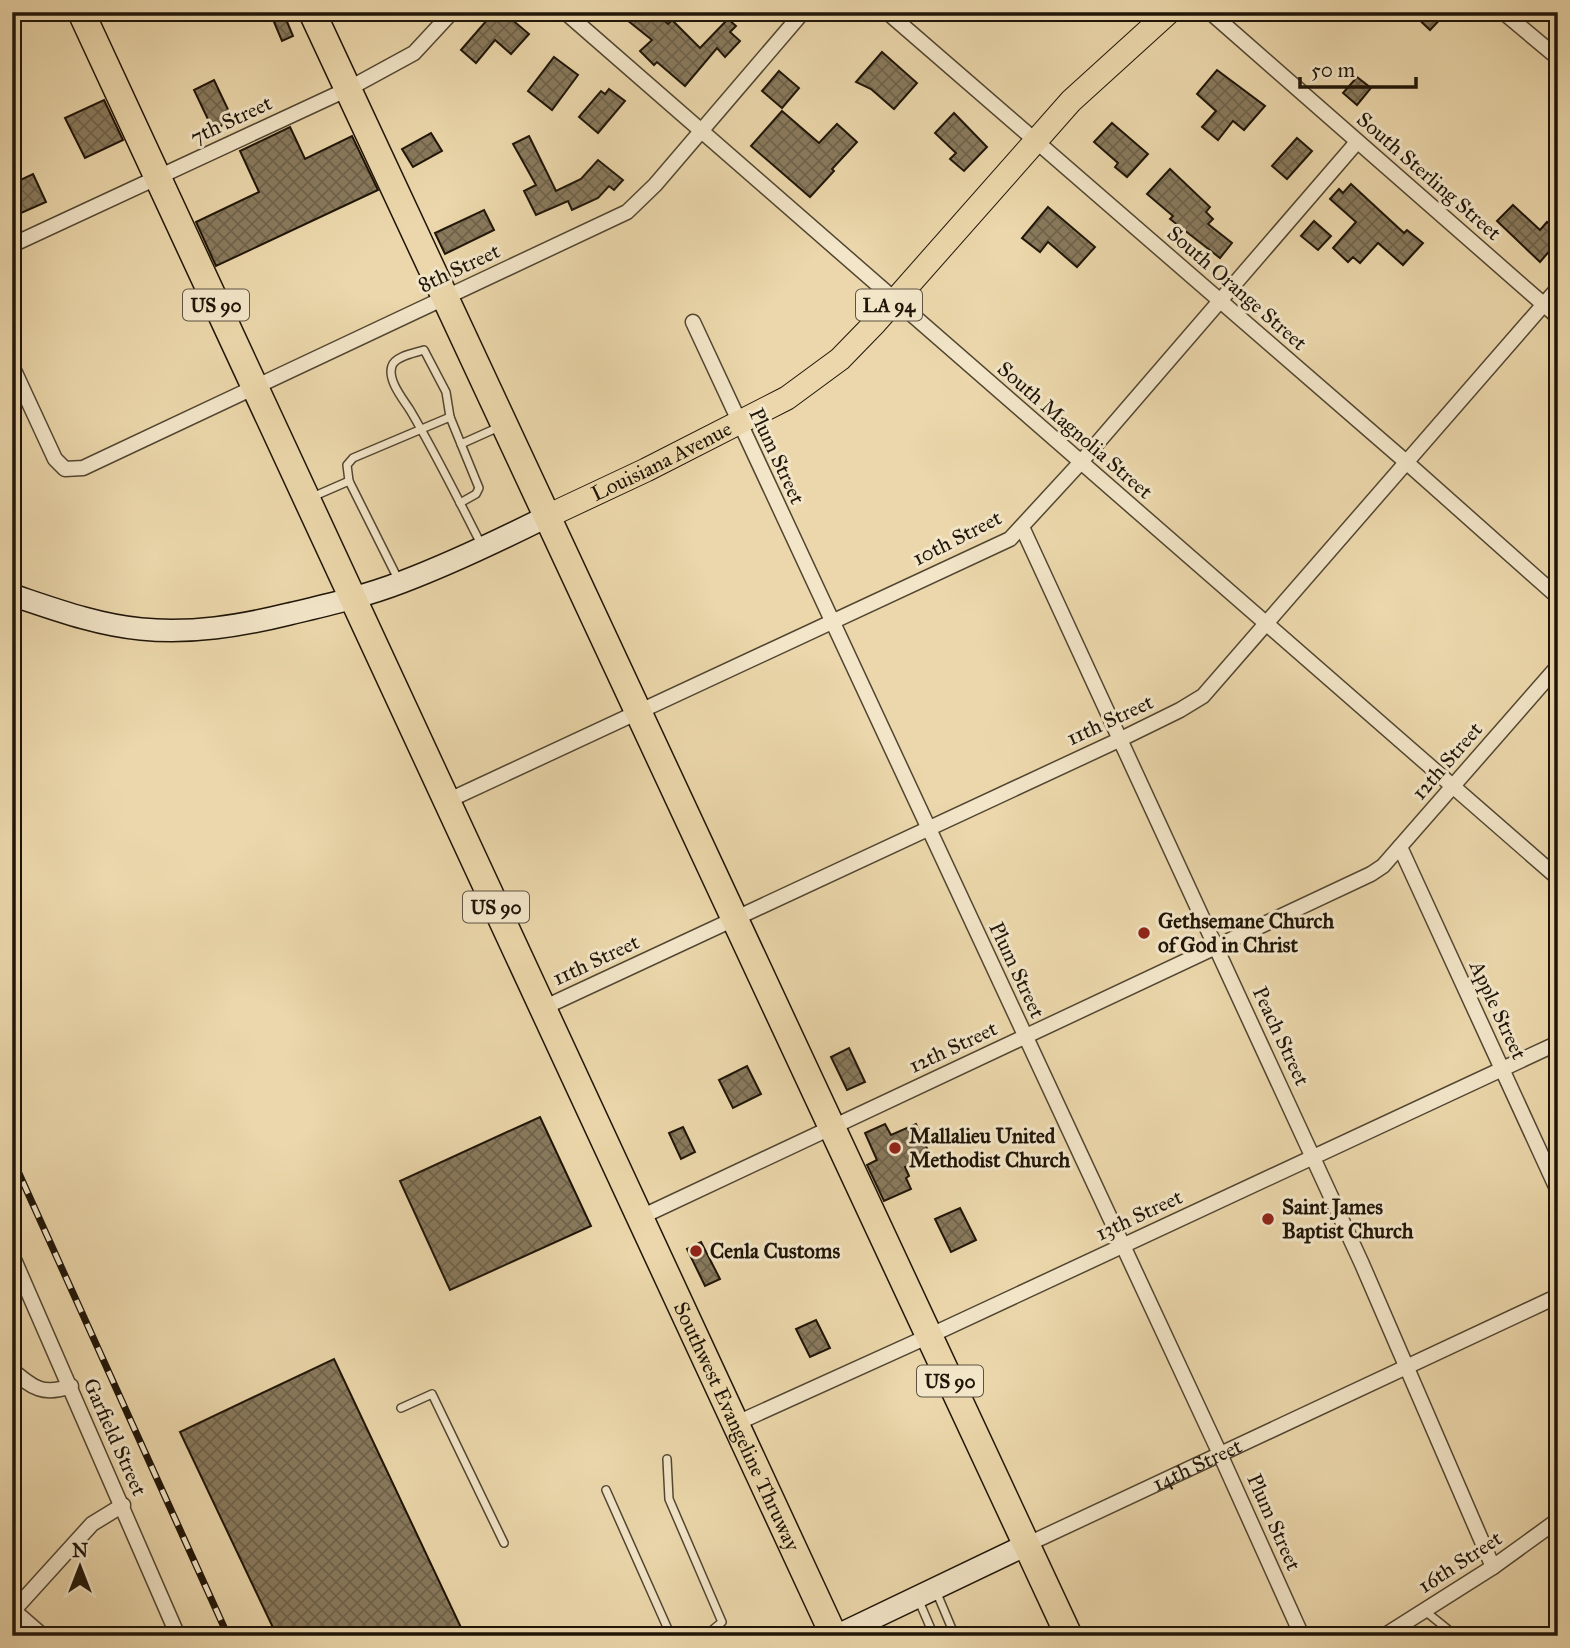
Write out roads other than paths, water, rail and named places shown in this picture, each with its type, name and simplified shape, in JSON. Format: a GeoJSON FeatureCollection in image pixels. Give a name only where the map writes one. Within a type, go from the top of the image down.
{"type":"FeatureCollection","features":[{"type":"Feature","properties":{"kind":"highway","name":"US 90"},"geometry":{"type":"LineString","coordinates":[[81,12],[641,1217]]}},
{"type":"Feature","properties":{"kind":"highway","name":"US 90"},"geometry":{"type":"LineString","coordinates":[[312,12],[1069,1636]]}},
{"type":"Feature","properties":{"kind":"highway","name":"Southwest Evangeline Thruway"},"geometry":{"type":"LineString","coordinates":[[641,1217],[835,1636]]}},
{"type":"Feature","properties":{"kind":"main road","name":"Louisiana Avenue"},"geometry":{"type":"LineString","coordinates":[[12,594],[69,614],[141,629],[216,629],[270,619],[400,583],[483,548],[738,424],[805,387],[848,351],[1034,141],[1106,67],[1170,12]]}},
{"type":"Feature","properties":{"kind":"main road","name":"14th Street"},"geometry":{"type":"LineString","coordinates":[[835,1636],[1026,1545]]}},
{"type":"Feature","properties":{"kind":"street","name":"7th Street"},"geometry":{"type":"LineString","coordinates":[[12,245],[348,89],[414,53],[452,12]]}},
{"type":"Feature","properties":{"kind":"street","name":"South Magnolia Street"},"geometry":{"type":"LineString","coordinates":[[565,12],[1558,877]]}},
{"type":"Feature","properties":{"kind":"street","name":"8th Street"},"geometry":{"type":"LineString","coordinates":[[12,366],[55,459],[65,469],[83,468],[627,212],[655,185],[803,12]]}},
{"type":"Feature","properties":{"kind":"street","name":"South Orange Street"},"geometry":{"type":"LineString","coordinates":[[887,12],[1558,597]]}},
{"type":"Feature","properties":{"kind":"street","name":"South Sterling Street"},"geometry":{"type":"LineString","coordinates":[[1210,12],[1558,317]]}},
{"type":"Feature","properties":{"kind":"street"},"geometry":{"type":"LineString","coordinates":[[1503,12],[1558,58]]}},
{"type":"Feature","properties":{"kind":"street","name":"10th Street"},"geometry":{"type":"LineString","coordinates":[[447,802],[1010,539],[1081,462],[1357,142]]}},
{"type":"Feature","properties":{"kind":"street","name":"11th Street"},"geometry":{"type":"LineString","coordinates":[[543,1008],[1121,739],[1203,696],[1558,288]]}},
{"type":"Feature","properties":{"kind":"street","name":"Plum Street"},"geometry":{"type":"LineString","coordinates":[[693,322],[738,424],[1220,1454],[1302,1636]]}},
{"type":"Feature","properties":{"kind":"street","name":"Peach Street"},"geometry":{"type":"LineString","coordinates":[[1022,527],[1314,1157],[1493,1567]]}},
{"type":"Feature","properties":{"kind":"street","name":"12th Street"},"geometry":{"type":"LineString","coordinates":[[641,1217],[1371,874],[1384,866],[1558,666]]}},
{"type":"Feature","properties":{"kind":"street","name":"Apple Street"},"geometry":{"type":"LineString","coordinates":[[1400,846],[1558,1191]]}},
{"type":"Feature","properties":{"kind":"street","name":"13th Street"},"geometry":{"type":"LineString","coordinates":[[737,1423],[1558,1042]]}},
{"type":"Feature","properties":{"kind":"street","name":"Garfield Street"},"geometry":{"type":"LineString","coordinates":[[12,1255],[178,1636]]}},
{"type":"Feature","properties":{"kind":"street","name":"14th Street"},"geometry":{"type":"LineString","coordinates":[[1026,1545],[1558,1296]]}},
{"type":"Feature","properties":{"kind":"street"},"geometry":{"type":"LineString","coordinates":[[12,1370],[37,1389],[47,1391],[71,1387]]}},
{"type":"Feature","properties":{"kind":"street"},"geometry":{"type":"LineString","coordinates":[[43,1636],[13,1610],[92,1524],[123,1505]]}},
{"type":"Feature","properties":{"kind":"street","name":"16th Street"},"geometry":{"type":"LineString","coordinates":[[1384,1636],[1493,1567],[1558,1520]]}},
{"type":"Feature","properties":{"kind":"lane"},"geometry":{"type":"LineString","coordinates":[[460,503],[476,494],[479,488],[450,417],[446,392],[425,350],[397,359],[391,374],[398,390],[422,430],[483,548]]}},
{"type":"Feature","properties":{"kind":"lane"},"geometry":{"type":"LineString","coordinates":[[400,583],[349,481],[347,466],[352,458],[450,417]]}},
{"type":"Feature","properties":{"kind":"lane"},"geometry":{"type":"LineString","coordinates":[[461,444],[505,424]]}},
{"type":"Feature","properties":{"kind":"lane"},"geometry":{"type":"LineString","coordinates":[[306,499],[349,481]]}},
{"type":"Feature","properties":{"kind":"lane"},"geometry":{"type":"LineString","coordinates":[[401,1408],[432,1394],[504,1543]]}},
{"type":"Feature","properties":{"kind":"lane"},"geometry":{"type":"LineString","coordinates":[[667,1459],[669,1499],[722,1622],[705,1636]]}},
{"type":"Feature","properties":{"kind":"lane"},"geometry":{"type":"LineString","coordinates":[[606,1490],[671,1636]]}},
{"type":"Feature","properties":{"kind":"lane"},"geometry":{"type":"LineString","coordinates":[[926,1593],[934,1636]]}},
{"type":"Feature","properties":{"kind":"lane"},"geometry":{"type":"LineString","coordinates":[[926,1593],[955,1636]]}},
{"type":"Feature","properties":{"kind":"lane"},"geometry":{"type":"LineString","coordinates":[[1425,1610],[1456,1636]]}},
{"type":"Feature","properties":{"kind":"railway"},"geometry":{"type":"LineString","coordinates":[[12,1158],[228,1636]]}},
{"type":"Feature","properties":{"kind":"place","name":"Gethsemane Church of God in Christ"},"geometry":{"type":"Point","coordinates":[1144,933]}},
{"type":"Feature","properties":{"kind":"place","name":"Mallalieu United Methodist Church"},"geometry":{"type":"Point","coordinates":[895,1148]}},
{"type":"Feature","properties":{"kind":"place","name":"Saint James Baptist Church"},"geometry":{"type":"Point","coordinates":[1268,1219]}},
{"type":"Feature","properties":{"kind":"place","name":"Cenla Customs"},"geometry":{"type":"Point","coordinates":[696,1251]}}]}
